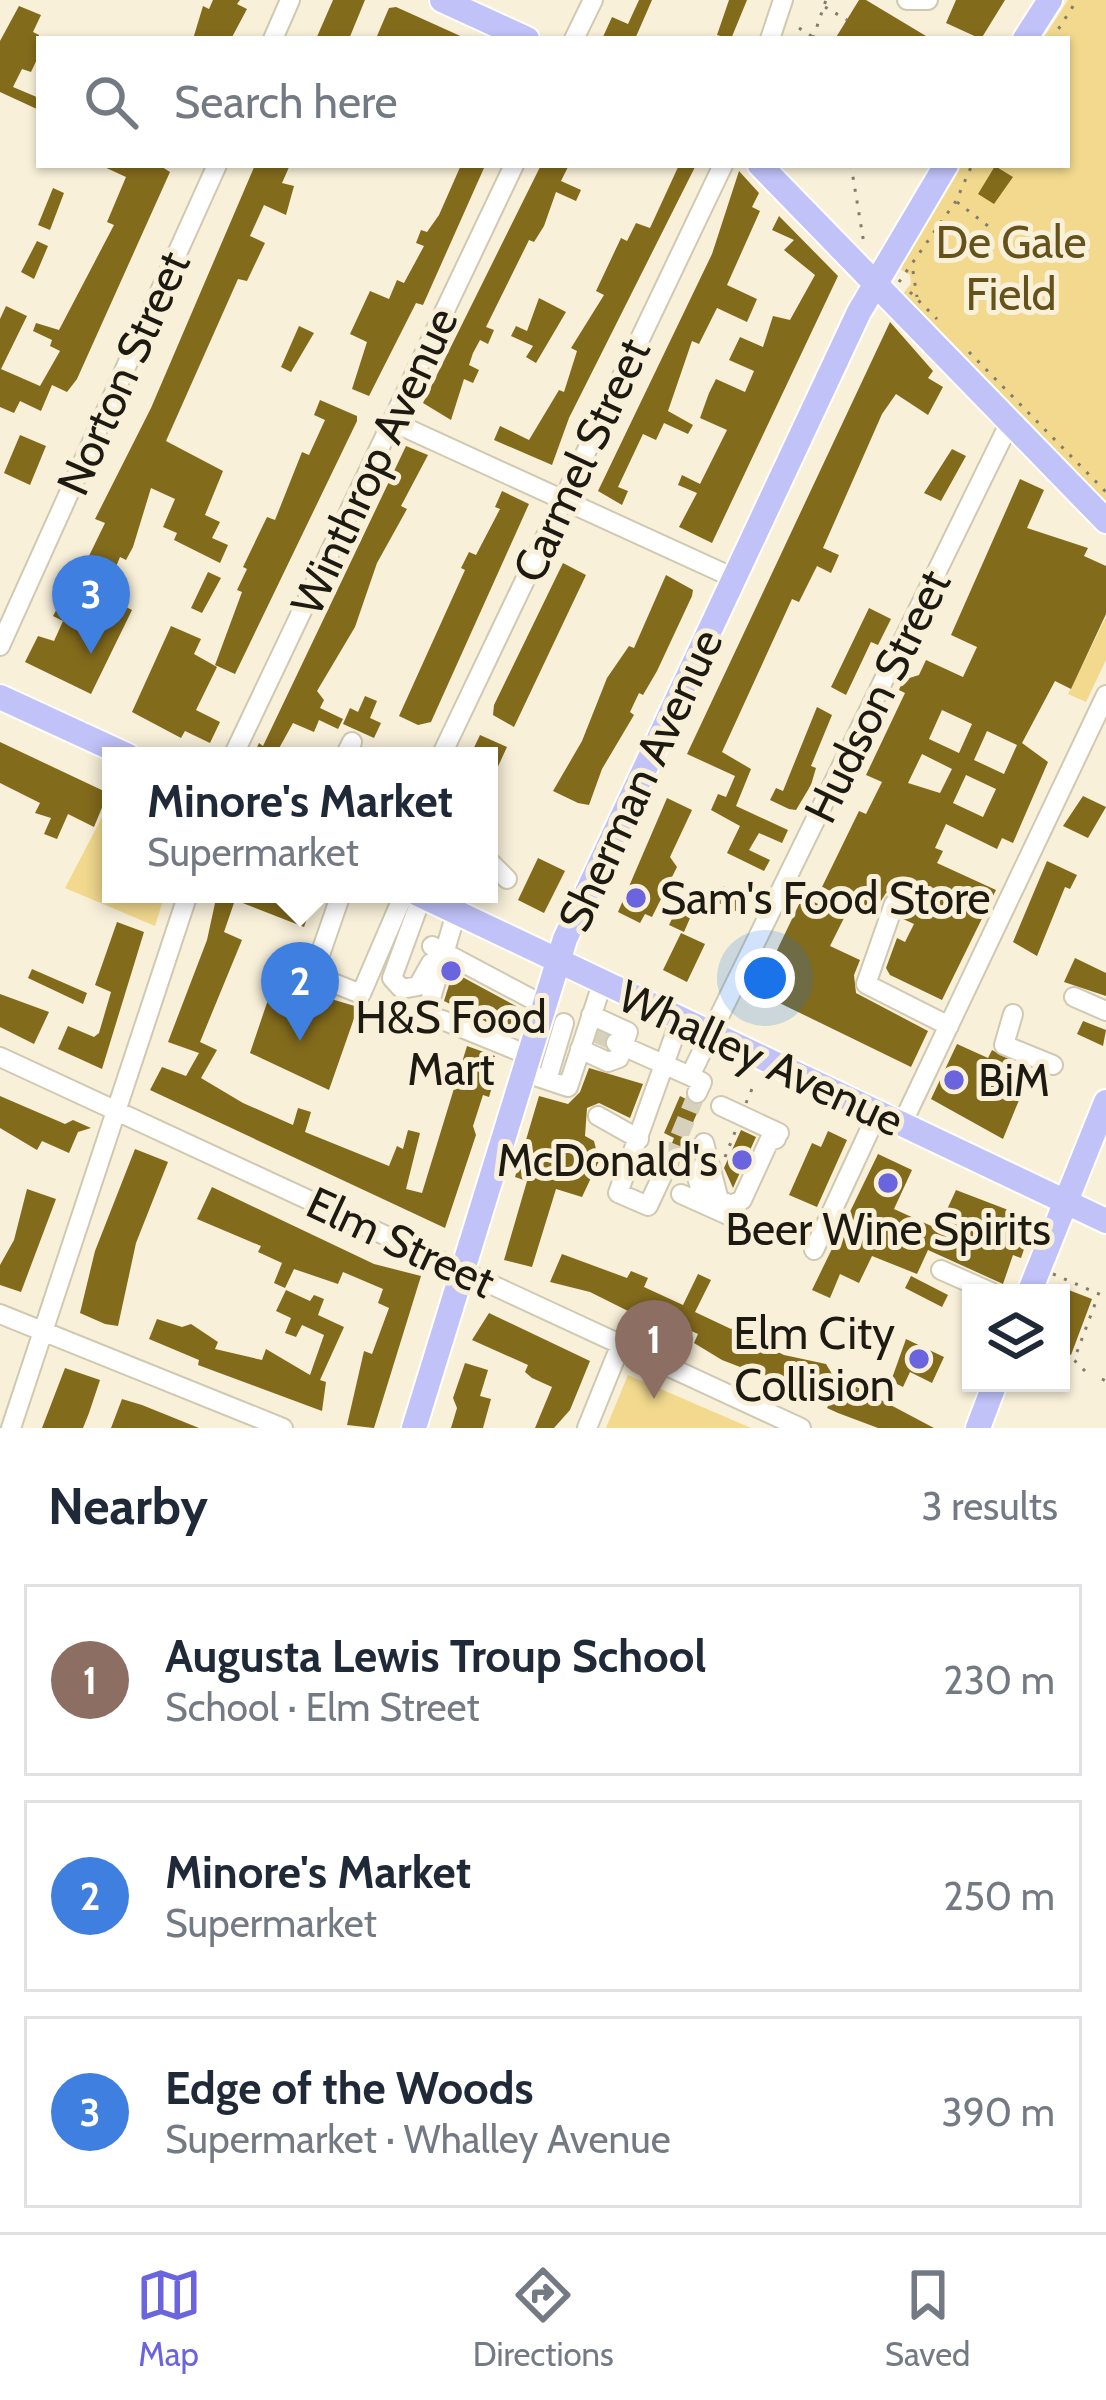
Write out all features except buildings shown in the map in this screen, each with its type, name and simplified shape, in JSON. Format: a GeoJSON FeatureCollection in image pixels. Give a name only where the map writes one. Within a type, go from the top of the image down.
{"type":"FeatureCollection","features":[{"type":"Feature","properties":{"kind":"main road"},"geometry":{"type":"LineString","coordinates":[[442,0],[520,36]]}},
{"type":"Feature","properties":{"kind":"main road"},"geometry":{"type":"LineString","coordinates":[[1027,36],[1050,0]]}},
{"type":"Feature","properties":{"kind":"main road"},"geometry":{"type":"LineString","coordinates":[[763,168],[1106,521]]}},
{"type":"Feature","properties":{"kind":"main road","name":"Sherman Avenue"},"geometry":{"type":"LineString","coordinates":[[414,1428],[549,1015],[556,963],[874,282],[956,170]]}},
{"type":"Feature","properties":{"kind":"main road"},"geometry":{"type":"LineString","coordinates":[[0,697],[108,747]]}},
{"type":"Feature","properties":{"kind":"main road","name":"Whalley Avenue"},"geometry":{"type":"LineString","coordinates":[[433,903],[1106,1221]]}},
{"type":"Feature","properties":{"kind":"main road"},"geometry":{"type":"LineString","coordinates":[[1033,1284],[1065,1201],[1100,1131],[1106,1102]]}},
{"type":"Feature","properties":{"kind":"main road"},"geometry":{"type":"LineString","coordinates":[[978,1428],[992,1392]]}},
{"type":"Feature","properties":{"kind":"street"},"geometry":{"type":"LineString","coordinates":[[274,36],[290,0]]}},
{"type":"Feature","properties":{"kind":"street"},"geometry":{"type":"LineString","coordinates":[[575,36],[592,0]]}},
{"type":"Feature","properties":{"kind":"street"},"geometry":{"type":"LineString","coordinates":[[771,36],[783,0]]}},
{"type":"Feature","properties":{"kind":"street"},"geometry":{"type":"LineString","coordinates":[[907,0],[928,0]]}},
{"type":"Feature","properties":{"kind":"street","name":"Norton Street"},"geometry":{"type":"LineString","coordinates":[[0,646],[8,604],[216,168]]}},
{"type":"Feature","properties":{"kind":"street","name":"Winthrop Avenue"},"geometry":{"type":"LineString","coordinates":[[237,747],[513,168]]}},
{"type":"Feature","properties":{"kind":"street","name":"Carmel Street"},"geometry":{"type":"LineString","coordinates":[[445,747],[722,168]]}},
{"type":"Feature","properties":{"kind":"street"},"geometry":{"type":"LineString","coordinates":[[393,422],[734,578]]}},
{"type":"Feature","properties":{"kind":"street","name":"Hudson Street"},"geometry":{"type":"LineString","coordinates":[[665,1068],[694,1085],[713,1035],[1010,422]]}},
{"type":"Feature","properties":{"kind":"street"},"geometry":{"type":"LineString","coordinates":[[902,1124],[1106,695]]}},
{"type":"Feature","properties":{"kind":"street"},"geometry":{"type":"LineString","coordinates":[[498,870],[507,879]]}},
{"type":"Feature","properties":{"kind":"street"},"geometry":{"type":"LineString","coordinates":[[11,1428],[185,903]]}},
{"type":"Feature","properties":{"kind":"street"},"geometry":{"type":"LineString","coordinates":[[337,903],[313,975],[362,994],[411,903]]}},
{"type":"Feature","properties":{"kind":"street"},"geometry":{"type":"LineString","coordinates":[[413,903],[404,953],[392,978],[402,989],[431,961]]}},
{"type":"Feature","properties":{"kind":"street"},"geometry":{"type":"LineString","coordinates":[[894,904],[864,977],[870,989],[949,1026]]}},
{"type":"Feature","properties":{"kind":"street"},"geometry":{"type":"LineString","coordinates":[[453,912],[431,961],[429,1005],[435,1017],[568,1087],[602,984]]}},
{"type":"Feature","properties":{"kind":"street"},"geometry":{"type":"LineString","coordinates":[[431,961],[588,1032],[628,1032],[620,1044],[620,1058],[608,1062],[588,1032]]}},
{"type":"Feature","properties":{"kind":"street"},"geometry":{"type":"LineString","coordinates":[[887,997],[896,978]]}},
{"type":"Feature","properties":{"kind":"street"},"geometry":{"type":"LineString","coordinates":[[1074,997],[1106,1011]]}},
{"type":"Feature","properties":{"kind":"street"},"geometry":{"type":"LineString","coordinates":[[1013,1014],[1004,1046],[1053,1065]]}},
{"type":"Feature","properties":{"kind":"street"},"geometry":{"type":"LineString","coordinates":[[669,1161],[648,1206],[618,1193],[680,1020]]}},
{"type":"Feature","properties":{"kind":"street"},"geometry":{"type":"LineString","coordinates":[[620,1044],[665,1068]]}},
{"type":"Feature","properties":{"kind":"street","name":"Elm Street"},"geometry":{"type":"LineString","coordinates":[[0,1057],[791,1426]]}},
{"type":"Feature","properties":{"kind":"street"},"geometry":{"type":"LineString","coordinates":[[711,1155],[719,1200],[731,1205],[742,1200],[769,1142],[778,1136],[721,1106]]}},
{"type":"Feature","properties":{"kind":"street"},"geometry":{"type":"LineString","coordinates":[[814,1250],[878,1112]]}},
{"type":"Feature","properties":{"kind":"street"},"geometry":{"type":"LineString","coordinates":[[598,1116],[639,1139]]}},
{"type":"Feature","properties":{"kind":"street"},"geometry":{"type":"LineString","coordinates":[[681,1194],[739,1220]]}},
{"type":"Feature","properties":{"kind":"street"},"geometry":{"type":"LineString","coordinates":[[941,1270],[973,1284]]}},
{"type":"Feature","properties":{"kind":"street"},"geometry":{"type":"LineString","coordinates":[[0,1314],[283,1428]]}},
{"type":"Feature","properties":{"kind":"street"},"geometry":{"type":"LineString","coordinates":[[587,1428],[621,1344]]}},
{"type":"Feature","properties":{"kind":"path"},"geometry":{"type":"LineString","coordinates":[[1054,36],[1077,0]]}},
{"type":"Feature","properties":{"kind":"path"},"geometry":{"type":"LineString","coordinates":[[815,36],[825,3],[847,20]]}},
{"type":"Feature","properties":{"kind":"path"},"geometry":{"type":"LineString","coordinates":[[799,28],[811,36]]}},
{"type":"Feature","properties":{"kind":"path"},"geometry":{"type":"LineString","coordinates":[[852,168],[866,251]]}},
{"type":"Feature","properties":{"kind":"path"},"geometry":{"type":"LineString","coordinates":[[945,328],[898,283],[956,201],[956,170]]}},
{"type":"Feature","properties":{"kind":"path"},"geometry":{"type":"LineString","coordinates":[[956,201],[988,226]]}},
{"type":"Feature","properties":{"kind":"path"},"geometry":{"type":"LineString","coordinates":[[912,268],[918,298]]}},
{"type":"Feature","properties":{"kind":"path"},"geometry":{"type":"LineString","coordinates":[[962,344],[1106,492]]}},
{"type":"Feature","properties":{"kind":"path"},"geometry":{"type":"LineString","coordinates":[[743,1110],[754,1082]]}},
{"type":"Feature","properties":{"kind":"path"},"geometry":{"type":"LineString","coordinates":[[711,1155],[739,1119]]}},
{"type":"Feature","properties":{"kind":"path"},"geometry":{"type":"LineString","coordinates":[[1051,1273],[1106,1297]]}},
{"type":"Feature","properties":{"kind":"path"},"geometry":{"type":"LineString","coordinates":[[1074,1360],[1098,1296]]}},
{"type":"Feature","properties":{"kind":"path"},"geometry":{"type":"LineString","coordinates":[[1070,1358],[1085,1371]]}},
{"type":"Feature","properties":{"kind":"green space","name":"De Gale Field"},"geometry":{"type":"Polygon","coordinates":[[[1068,0],[1106,0],[1106,508],[901,296],[911,284],[910,275],[897,267],[960,168],[1070,168],[1070,36],[1045,36],[1068,0]]]}},
{"type":"Feature","properties":{"kind":"green space"},"geometry":{"type":"Polygon","coordinates":[[[1106,617],[1106,660],[1086,702],[1068,694],[1106,617]]]}},
{"type":"Feature","properties":{"kind":"green space"},"geometry":{"type":"Polygon","coordinates":[[[102,817],[102,903],[162,903],[155,926],[65,888],[102,817]]]}},
{"type":"Feature","properties":{"kind":"green space"},"geometry":{"type":"Polygon","coordinates":[[[628,1375],[751,1428],[606,1428],[628,1375]]]}},
{"type":"Feature","properties":{"kind":"tunnel"},"geometry":{"type":"LineString","coordinates":[[595,1033],[616,1043]]}},
{"type":"Feature","properties":{"kind":"tunnel"},"geometry":{"type":"LineString","coordinates":[[669,1161],[697,1093]]}},
{"type":"Feature","properties":{"kind":"place","name":"Edge of the Woods"},"geometry":{"type":"Point","coordinates":[91,654]}},
{"type":"Feature","properties":{"kind":"place","name":"Sam's Food Store"},"geometry":{"type":"Point","coordinates":[636,898]}},
{"type":"Feature","properties":{"kind":"place","name":"H&S Food Mart"},"geometry":{"type":"Point","coordinates":[451,971]}},
{"type":"Feature","properties":{"kind":"place","name":"Minore's Market"},"geometry":{"type":"Point","coordinates":[300,1041]}},
{"type":"Feature","properties":{"kind":"place","name":"BiM"},"geometry":{"type":"Point","coordinates":[954,1080]}},
{"type":"Feature","properties":{"kind":"place","name":"McDonald's"},"geometry":{"type":"Point","coordinates":[742,1160]}},
{"type":"Feature","properties":{"kind":"place","name":"Beer Wine Spirits"},"geometry":{"type":"Point","coordinates":[888,1183]}},
{"type":"Feature","properties":{"kind":"place","name":"Elm City Collision"},"geometry":{"type":"Point","coordinates":[919,1359]}},
{"type":"Feature","properties":{"kind":"place","name":"Augusta Lewis Troup School"},"geometry":{"type":"Point","coordinates":[654,1399]}}]}
